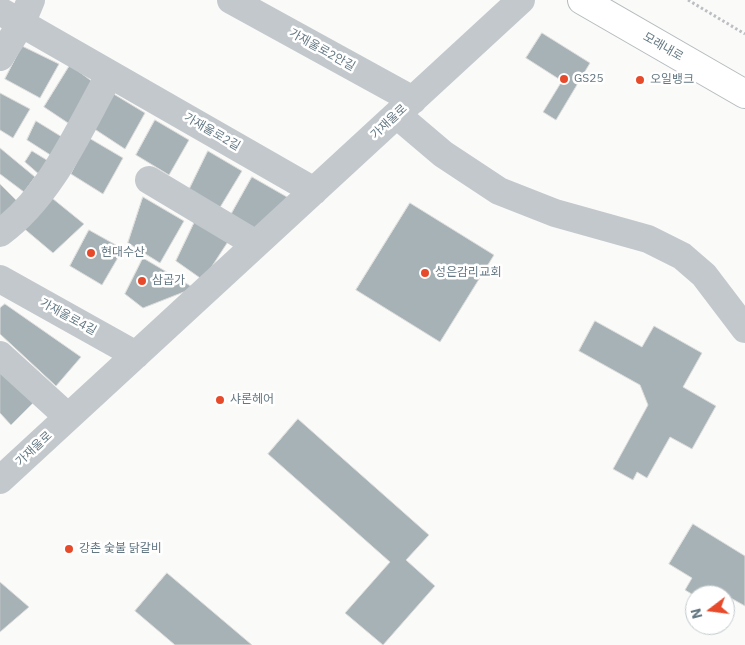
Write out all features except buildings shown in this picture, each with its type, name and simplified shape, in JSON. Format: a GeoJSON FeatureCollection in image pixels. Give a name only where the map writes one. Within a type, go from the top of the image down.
{"type":"FeatureCollection","features":[{"type":"Feature","properties":{"kind":"main road","name":"모래내로"},"geometry":{"type":"LineString","coordinates":[[582,0],[745,94]]}},
{"type":"Feature","properties":{"kind":"street","name":"가재울로2안길"},"geometry":{"type":"LineString","coordinates":[[231,0],[405,107],[443,154],[499,191],[555,213],[648,239],[682,256],[704,275],[745,330]]}},
{"type":"Feature","properties":{"kind":"street","name":"가재울로"},"geometry":{"type":"LineString","coordinates":[[0,480],[522,0]]}},
{"type":"Feature","properties":{"kind":"street","name":"가재울로2길"},"geometry":{"type":"LineString","coordinates":[[0,57],[17,12],[110,74],[314,191]]}},
{"type":"Feature","properties":{"kind":"street"},"geometry":{"type":"LineString","coordinates":[[0,233],[17,220],[55,174],[110,74]]}},
{"type":"Feature","properties":{"kind":"street"},"geometry":{"type":"LineString","coordinates":[[149,180],[256,244]]}},
{"type":"Feature","properties":{"kind":"street","name":"가재울로4길"},"geometry":{"type":"LineString","coordinates":[[0,279],[136,355]]}},
{"type":"Feature","properties":{"kind":"street"},"geometry":{"type":"LineString","coordinates":[[0,355],[68,417]]}},
{"type":"Feature","properties":{"kind":"path"},"geometry":{"type":"LineString","coordinates":[[688,0],[745,34]]}},
{"type":"Feature","properties":{"kind":"place","name":"GS25"},"geometry":{"type":"Point","coordinates":[564,79]}},
{"type":"Feature","properties":{"kind":"place","name":"오일뱅크"},"geometry":{"type":"Point","coordinates":[640,80]}},
{"type":"Feature","properties":{"kind":"place","name":"현대수산"},"geometry":{"type":"Point","coordinates":[91,253]}},
{"type":"Feature","properties":{"kind":"place","name":"성은감리교회"},"geometry":{"type":"Point","coordinates":[425,273]}},
{"type":"Feature","properties":{"kind":"place","name":"삼곱가"},"geometry":{"type":"Point","coordinates":[142,281]}},
{"type":"Feature","properties":{"kind":"place","name":"샤론헤어"},"geometry":{"type":"Point","coordinates":[220,400]}},
{"type":"Feature","properties":{"kind":"place","name":"강촌 숯불 닭갈비"},"geometry":{"type":"Point","coordinates":[69,549]}}]}
